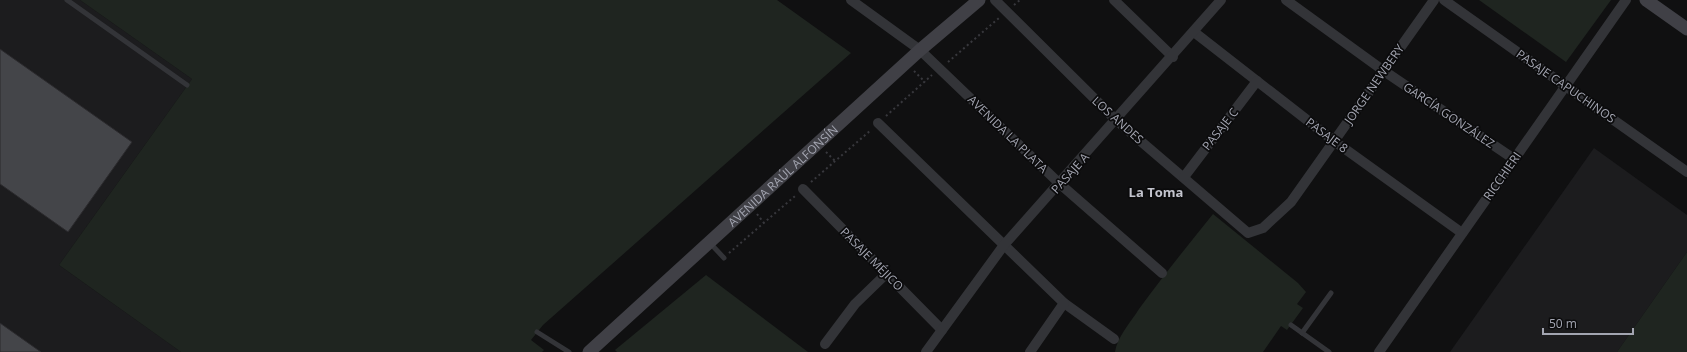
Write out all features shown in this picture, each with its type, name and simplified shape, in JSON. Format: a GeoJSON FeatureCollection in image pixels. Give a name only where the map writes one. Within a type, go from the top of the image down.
{"type":"FeatureCollection","features":[{"type":"Feature","properties":{"kind":"main road","name":"AVENIDA RAÚL ALFONSÍN"},"geometry":{"type":"LineString","coordinates":[[588,352],[920,50],[979,0]]}},
{"type":"Feature","properties":{"kind":"main road"},"geometry":{"type":"LineString","coordinates":[[1646,0],[1687,29]]}},
{"type":"Feature","properties":{"kind":"street","name":"AVENIDA LA PLATA"},"geometry":{"type":"LineString","coordinates":[[851,0],[920,50],[1060,184],[1162,272]]}},
{"type":"Feature","properties":{"kind":"street","name":"LOS ANDES"},"geometry":{"type":"LineString","coordinates":[[995,0],[1116,120],[1248,233]]}},
{"type":"Feature","properties":{"kind":"street"},"geometry":{"type":"LineString","coordinates":[[1114,0],[1173,57]]}},
{"type":"Feature","properties":{"kind":"street","name":"PASAJE A"},"geometry":{"type":"LineString","coordinates":[[926,352],[1004,245],[1060,184],[1222,0]]}},
{"type":"Feature","properties":{"kind":"street","name":"GARCÍA GONZÁLEZ"},"geometry":{"type":"LineString","coordinates":[[1286,0],[1384,71],[1514,159]]}},
{"type":"Feature","properties":{"kind":"street","name":"JORGE NEWBERY"},"geometry":{"type":"LineString","coordinates":[[1248,233],[1264,228],[1291,202],[1434,0]]}},
{"type":"Feature","properties":{"kind":"street","name":"PASAJE CAPUCHINOS"},"geometry":{"type":"LineString","coordinates":[[1444,0],[1687,172]]}},
{"type":"Feature","properties":{"kind":"street","name":"RICCHIERI"},"geometry":{"type":"LineString","coordinates":[[1379,352],[1626,0]]}},
{"type":"Feature","properties":{"kind":"street","name":"PASAJE 8"},"geometry":{"type":"LineString","coordinates":[[1194,32],[1334,141],[1462,233]]}},
{"type":"Feature","properties":{"kind":"street","name":"PASAJE C"},"geometry":{"type":"LineString","coordinates":[[1184,177],[1257,81]]}},
{"type":"Feature","properties":{"kind":"street"},"geometry":{"type":"LineString","coordinates":[[878,123],[1064,303],[1114,339]]}},
{"type":"Feature","properties":{"kind":"street","name":"PASAJE MÉJICO"},"geometry":{"type":"LineString","coordinates":[[803,189],[942,330]]}},
{"type":"Feature","properties":{"kind":"street"},"geometry":{"type":"LineString","coordinates":[[825,344],[855,304],[886,274]]}},
{"type":"Feature","properties":{"kind":"street"},"geometry":{"type":"LineString","coordinates":[[1030,352],[1064,303]]}},
{"type":"Feature","properties":{"kind":"lane"},"geometry":{"type":"LineString","coordinates":[[67,0],[187,85]]}},
{"type":"Feature","properties":{"kind":"lane"},"geometry":{"type":"LineString","coordinates":[[709,242],[724,258]]}},
{"type":"Feature","properties":{"kind":"lane"},"geometry":{"type":"LineString","coordinates":[[1302,333],[1331,294]]}},
{"type":"Feature","properties":{"kind":"lane"},"geometry":{"type":"LineString","coordinates":[[1291,325],[1328,352]]}},
{"type":"Feature","properties":{"kind":"lane"},"geometry":{"type":"LineString","coordinates":[[537,332],[569,352]]}},
{"type":"Feature","properties":{"kind":"shaded area"},"geometry":{"type":"Polygon","coordinates":[[[0,0],[80,0],[192,79],[59,265],[181,352],[0,352],[0,0]]]}},
{"type":"Feature","properties":{"kind":"shaded area"},"geometry":{"type":"Polygon","coordinates":[[[80,0],[777,0],[851,53],[543,325],[531,340],[544,350],[542,352],[181,352],[59,265],[192,79],[80,0]]]}},
{"type":"Feature","properties":{"kind":"shaded area"},"geometry":{"type":"Polygon","coordinates":[[[1479,0],[1611,0],[1566,62],[1479,0]]]}},
{"type":"Feature","properties":{"kind":"shaded area"},"geometry":{"type":"Polygon","coordinates":[[[1594,148],[1687,215],[1687,252],[1617,352],[1450,352],[1594,148]]]}},
{"type":"Feature","properties":{"kind":"shaded area"},"geometry":{"type":"Polygon","coordinates":[[[1213,214],[1298,283],[1306,292],[1297,304],[1303,308],[1287,330],[1281,326],[1263,352],[1115,352],[1121,335],[1139,309],[1213,214]]]}},
{"type":"Feature","properties":{"kind":"shaded area"},"geometry":{"type":"Polygon","coordinates":[[[1687,252],[1687,352],[1617,352],[1687,252]]]}},
{"type":"Feature","properties":{"kind":"shaded area"},"geometry":{"type":"Polygon","coordinates":[[[706,275],[808,352],[617,352],[615,350],[706,275]]]}},
{"type":"Feature","properties":{"kind":"building"},"geometry":{"type":"Polygon","coordinates":[[[0,49],[132,142],[68,232],[0,184],[0,49]]]}},
{"type":"Feature","properties":{"kind":"building"},"geometry":{"type":"Polygon","coordinates":[[[0,323],[41,352],[0,352],[0,323]]]}},
{"type":"Feature","properties":{"kind":"district","name":"La Toma"},"geometry":{"type":"Point","coordinates":[1156,192]}}]}
